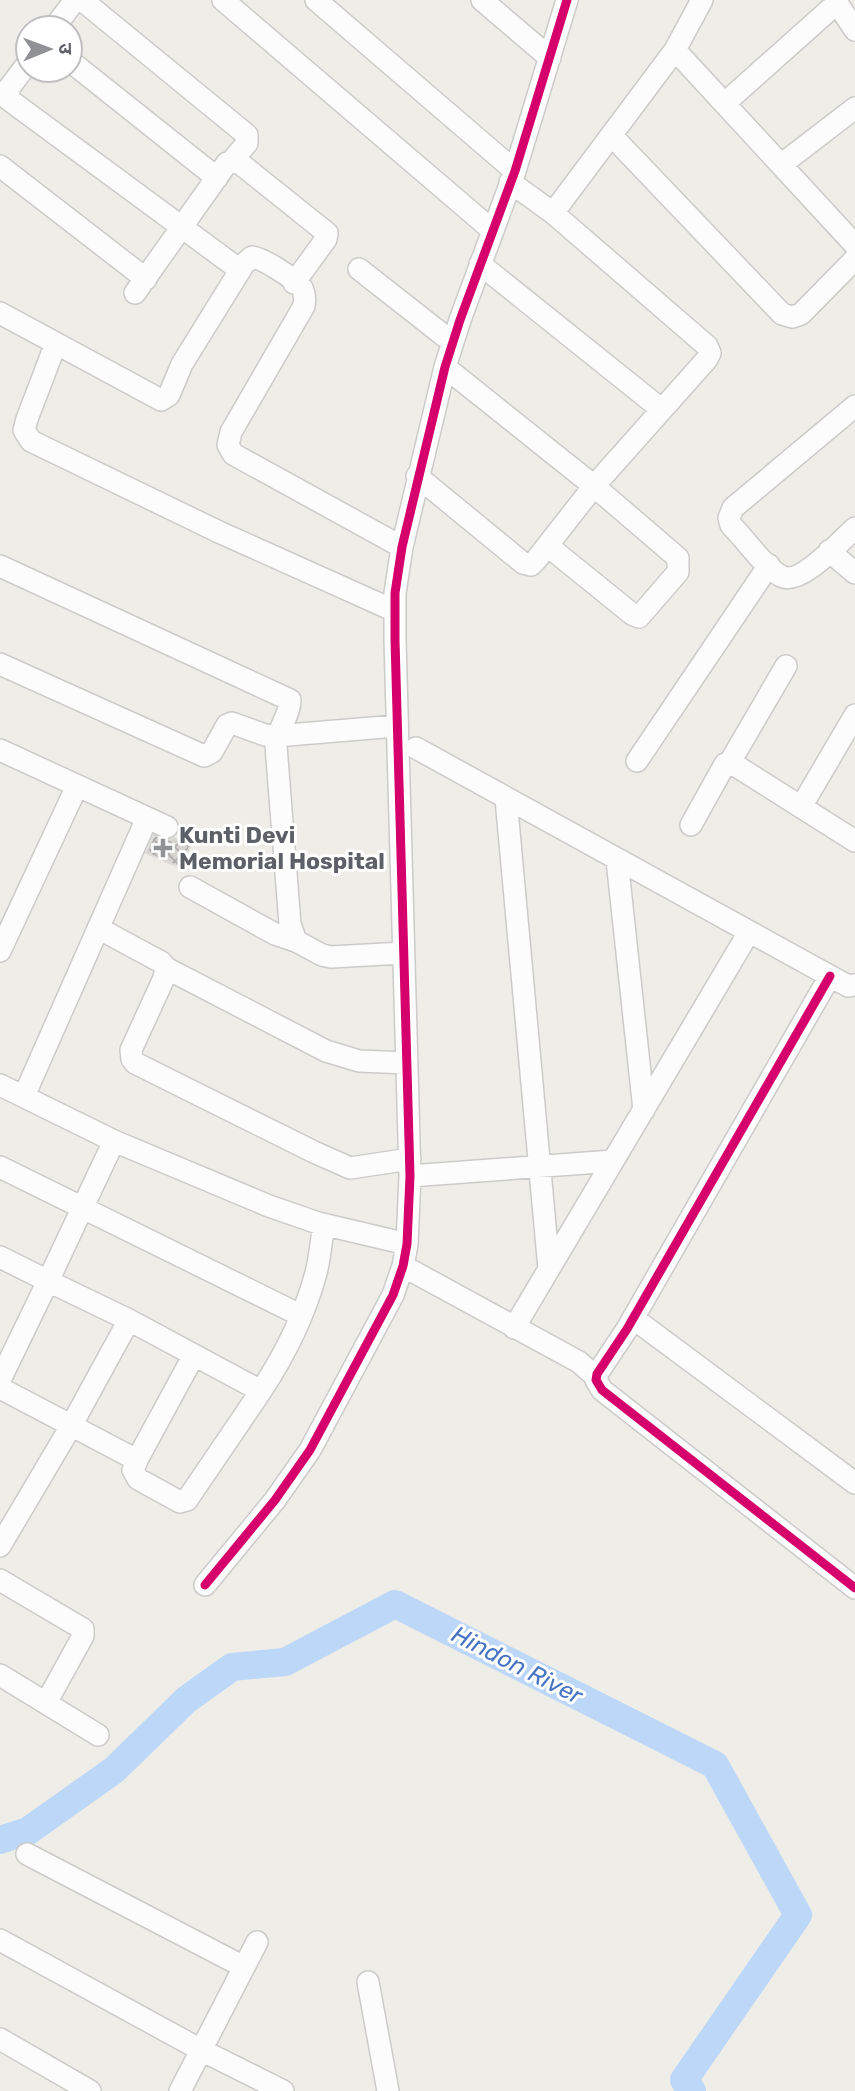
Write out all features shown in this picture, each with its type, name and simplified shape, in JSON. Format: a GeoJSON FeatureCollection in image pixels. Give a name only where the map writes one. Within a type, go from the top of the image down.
{"type":"FeatureCollection","features":[{"type":"Feature","properties":{"kind":"street"},"geometry":{"type":"LineString","coordinates":[[0,166],[140,286],[227,163],[232,161],[247,143],[247,135],[82,0]]}},
{"type":"Feature","properties":{"kind":"street"},"geometry":{"type":"LineString","coordinates":[[223,0],[492,230]]}},
{"type":"Feature","properties":{"kind":"street"},"geometry":{"type":"LineString","coordinates":[[316,0],[553,214],[707,346],[710,353],[594,486],[531,565],[523,563],[417,476]]}},
{"type":"Feature","properties":{"kind":"street"},"geometry":{"type":"LineString","coordinates":[[482,0],[550,58]]}},
{"type":"Feature","properties":{"kind":"street"},"geometry":{"type":"LineString","coordinates":[[205,1585],[275,1500],[310,1450],[393,1295],[403,1266],[407,1244],[410,1167],[396,726],[395,611],[401,547],[444,367],[513,176],[567,0]]}},
{"type":"Feature","properties":{"kind":"street"},"geometry":{"type":"LineString","coordinates":[[553,214],[675,50],[702,0]]}},
{"type":"Feature","properties":{"kind":"street"},"geometry":{"type":"LineString","coordinates":[[725,103],[836,1],[855,30]]}},
{"type":"Feature","properties":{"kind":"street"},"geometry":{"type":"LineString","coordinates":[[675,50],[855,245]]}},
{"type":"Feature","properties":{"kind":"street"},"geometry":{"type":"LineString","coordinates":[[84,72],[217,177]]}},
{"type":"Feature","properties":{"kind":"street"},"geometry":{"type":"LineString","coordinates":[[14,81],[9,88],[8,99],[240,270]]}},
{"type":"Feature","properties":{"kind":"street"},"geometry":{"type":"LineString","coordinates":[[782,164],[855,108]]}},
{"type":"Feature","properties":{"kind":"street"},"geometry":{"type":"LineString","coordinates":[[612,136],[782,314],[792,317],[801,314],[855,260]]}},
{"type":"Feature","properties":{"kind":"street"},"geometry":{"type":"LineString","coordinates":[[232,161],[237,162],[327,233],[326,239],[294,283]]}},
{"type":"Feature","properties":{"kind":"street"},"geometry":{"type":"LineString","coordinates":[[0,313],[161,400],[169,395],[182,364],[240,270],[252,257],[261,258],[302,288],[304,306],[231,432],[228,445],[233,454],[401,547]]}},
{"type":"Feature","properties":{"kind":"street"},"geometry":{"type":"LineString","coordinates":[[480,264],[661,409]]}},
{"type":"Feature","properties":{"kind":"street"},"geometry":{"type":"LineString","coordinates":[[359,270],[452,342]]}},
{"type":"Feature","properties":{"kind":"street"},"geometry":{"type":"LineString","coordinates":[[56,342],[24,430],[31,441],[219,532],[395,611]]}},
{"type":"Feature","properties":{"kind":"street"},"geometry":{"type":"LineString","coordinates":[[444,367],[594,486],[678,558],[678,572],[639,617],[548,546]]}},
{"type":"Feature","properties":{"kind":"street"},"geometry":{"type":"LineString","coordinates":[[855,406],[733,508],[729,518],[731,524],[769,565],[780,576],[789,579],[805,573],[855,528]]}},
{"type":"Feature","properties":{"kind":"street"},"geometry":{"type":"LineString","coordinates":[[829,551],[855,573]]}},
{"type":"Feature","properties":{"kind":"street"},"geometry":{"type":"LineString","coordinates":[[637,761],[769,565]]}},
{"type":"Feature","properties":{"kind":"street"},"geometry":{"type":"LineString","coordinates":[[0,566],[287,698],[289,710],[276,736],[290,924],[296,941]]}},
{"type":"Feature","properties":{"kind":"street"},"geometry":{"type":"LineString","coordinates":[[0,664],[204,756],[212,752],[227,725],[232,723],[265,735],[276,736],[396,726]]}},
{"type":"Feature","properties":{"kind":"street"},"geometry":{"type":"LineString","coordinates":[[691,825],[786,666]]}},
{"type":"Feature","properties":{"kind":"street"},"geometry":{"type":"LineString","coordinates":[[801,807],[855,715]]}},
{"type":"Feature","properties":{"kind":"street"},"geometry":{"type":"LineString","coordinates":[[416,748],[848,986],[855,985]]}},
{"type":"Feature","properties":{"kind":"street"},"geometry":{"type":"LineString","coordinates":[[0,750],[167,827]]}},
{"type":"Feature","properties":{"kind":"street"},"geometry":{"type":"LineString","coordinates":[[730,762],[855,841]]}},
{"type":"Feature","properties":{"kind":"street"},"geometry":{"type":"LineString","coordinates":[[0,951],[76,786]]}},
{"type":"Feature","properties":{"kind":"street"},"geometry":{"type":"LineString","coordinates":[[506,799],[549,1269]]}},
{"type":"Feature","properties":{"kind":"street"},"geometry":{"type":"LineString","coordinates":[[24,1096],[147,818]]}},
{"type":"Feature","properties":{"kind":"street"},"geometry":{"type":"LineString","coordinates":[[617,859],[643,1110]]}},
{"type":"Feature","properties":{"kind":"street"},"geometry":{"type":"LineString","coordinates":[[190,887],[275,934],[296,941],[322,955],[331,957],[403,953]]}},
{"type":"Feature","properties":{"kind":"street"},"geometry":{"type":"LineString","coordinates":[[98,928],[161,962],[166,968],[326,1051],[359,1061],[407,1063]]}},
{"type":"Feature","properties":{"kind":"street"},"geometry":{"type":"LineString","coordinates":[[514,1328],[749,932]]}},
{"type":"Feature","properties":{"kind":"street"},"geometry":{"type":"LineString","coordinates":[[166,968],[131,1051],[135,1063],[350,1168],[540,1167],[613,1161]]}},
{"type":"Feature","properties":{"kind":"street"},"geometry":{"type":"LineString","coordinates":[[830,976],[633,1318],[596,1377],[602,1390],[854,1585]]}},
{"type":"Feature","properties":{"kind":"street"},"geometry":{"type":"LineString","coordinates":[[0,1085],[114,1141],[269,1206],[324,1225],[407,1244]]}},
{"type":"Feature","properties":{"kind":"street"},"geometry":{"type":"LineString","coordinates":[[0,1380],[114,1141]]}},
{"type":"Feature","properties":{"kind":"street"},"geometry":{"type":"LineString","coordinates":[[0,1167],[300,1315]]}},
{"type":"Feature","properties":{"kind":"street"},"geometry":{"type":"LineString","coordinates":[[194,1355],[133,1470],[138,1479],[180,1502],[187,1500],[277,1367],[316,1273],[324,1225]]}},
{"type":"Feature","properties":{"kind":"street"},"geometry":{"type":"LineString","coordinates":[[0,1257],[128,1320],[261,1391]]}},
{"type":"Feature","properties":{"kind":"street"},"geometry":{"type":"LineString","coordinates":[[403,1266],[579,1362],[596,1377]]}},
{"type":"Feature","properties":{"kind":"street"},"geometry":{"type":"LineString","coordinates":[[633,1318],[855,1483]]}},
{"type":"Feature","properties":{"kind":"street"},"geometry":{"type":"LineString","coordinates":[[0,1546],[71,1426],[128,1320]]}},
{"type":"Feature","properties":{"kind":"street"},"geometry":{"type":"LineString","coordinates":[[0,1388],[133,1458],[138,1458]]}},
{"type":"Feature","properties":{"kind":"street"},"geometry":{"type":"LineString","coordinates":[[0,1580],[83,1629],[83,1636],[46,1703]]}},
{"type":"Feature","properties":{"kind":"street"},"geometry":{"type":"LineString","coordinates":[[0,1675],[98,1735]]}},
{"type":"Feature","properties":{"kind":"street"},"geometry":{"type":"LineString","coordinates":[[27,1854],[244,1967]]}},
{"type":"Feature","properties":{"kind":"street"},"geometry":{"type":"LineString","coordinates":[[0,1940],[283,2091]]}},
{"type":"Feature","properties":{"kind":"street"},"geometry":{"type":"LineString","coordinates":[[180,2091],[257,1942]]}},
{"type":"Feature","properties":{"kind":"street"},"geometry":{"type":"LineString","coordinates":[[368,1982],[388,2091]]}},
{"type":"Feature","properties":{"kind":"street"},"geometry":{"type":"LineString","coordinates":[[0,2039],[90,2091]]}},
{"type":"Feature","properties":{"kind":"building"},"geometry":{"type":"Polygon","coordinates":[[[154,835],[191,844],[181,868],[146,853],[154,835]]]}},
{"type":"Feature","properties":{"kind":"waterway","name":"Hindon River"},"geometry":{"type":"LineString","coordinates":[[0,1840],[28,1831],[114,1770],[186,1700],[232,1667],[285,1662],[395,1604],[715,1765],[798,1915],[684,2080],[692,2091]]}},
{"type":"Feature","properties":{"kind":"cycle path"},"geometry":{"type":"LineString","coordinates":[[205,1585],[275,1500],[310,1450],[393,1295],[403,1266],[407,1244],[410,1176],[395,593],[402,547],[445,367],[515,171],[567,0]]}},
{"type":"Feature","properties":{"kind":"cycle path"},"geometry":{"type":"LineString","coordinates":[[830,976],[627,1329],[597,1374],[596,1380],[602,1390],[855,1588]]}},
{"type":"Feature","properties":{"kind":"place","name":"Kunti Devi Memorial Hospital"},"geometry":{"type":"Point","coordinates":[163,848]}}]}
